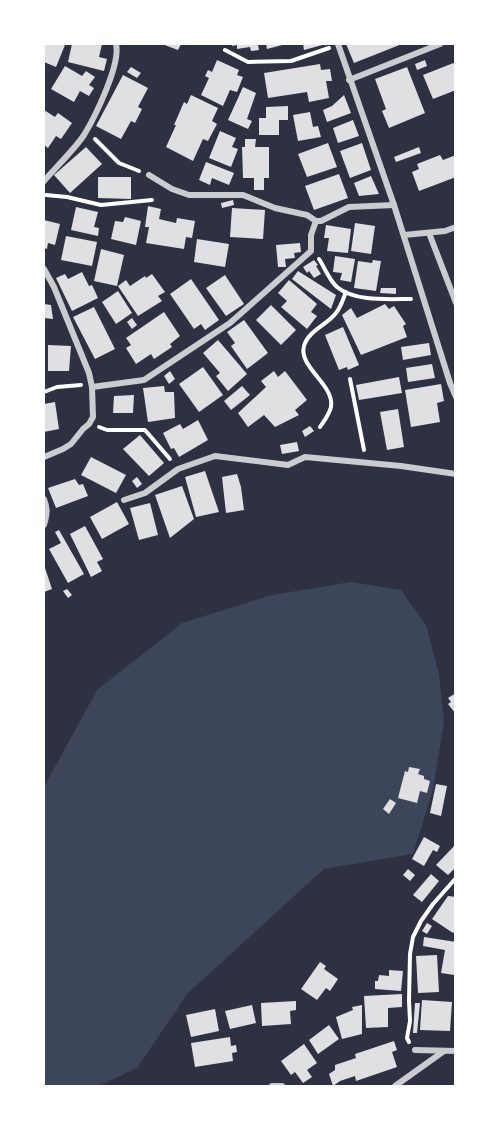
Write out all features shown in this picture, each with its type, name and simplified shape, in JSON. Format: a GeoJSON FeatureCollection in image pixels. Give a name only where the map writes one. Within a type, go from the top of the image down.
{"type":"FeatureCollection","features":[{"type":"Feature","properties":{"kind":"street"},"geometry":{"type":"LineString","coordinates":[[44,181],[83,136],[113,70],[118,50],[116,44]]}},
{"type":"Feature","properties":{"kind":"street"},"geometry":{"type":"LineString","coordinates":[[338,44],[394,205],[456,397]]}},
{"type":"Feature","properties":{"kind":"street"},"geometry":{"type":"LineString","coordinates":[[349,80],[440,44]]}},
{"type":"Feature","properties":{"kind":"street"},"geometry":{"type":"LineString","coordinates":[[148,176],[189,195],[243,195],[275,208],[308,215],[316,221],[321,221],[350,207],[394,205]]}},
{"type":"Feature","properties":{"kind":"street"},"geometry":{"type":"LineString","coordinates":[[92,387],[144,380],[230,323],[311,250],[311,235],[316,221]]}},
{"type":"Feature","properties":{"kind":"street"},"geometry":{"type":"LineString","coordinates":[[404,235],[446,231],[456,227]]}},
{"type":"Feature","properties":{"kind":"street"},"geometry":{"type":"LineString","coordinates":[[429,233],[456,303]]}},
{"type":"Feature","properties":{"kind":"street"},"geometry":{"type":"LineString","coordinates":[[44,269],[54,287],[89,373],[93,417],[71,444],[44,457]]}},
{"type":"Feature","properties":{"kind":"street"},"geometry":{"type":"LineString","coordinates":[[124,500],[145,493],[178,469],[215,456],[288,465],[305,457],[456,474]]}},
{"type":"Feature","properties":{"kind":"street"},"geometry":{"type":"LineString","coordinates":[[44,499],[47,515],[44,525]]}},
{"type":"Feature","properties":{"kind":"street"},"geometry":{"type":"LineString","coordinates":[[415,1050],[456,1051]]}},
{"type":"Feature","properties":{"kind":"street"},"geometry":{"type":"LineString","coordinates":[[395,1086],[444,1051]]}},
{"type":"Feature","properties":{"kind":"street"},"geometry":{"type":"LineString","coordinates":[[272,1086],[282,1086]]}},
{"type":"Feature","properties":{"kind":"path"},"geometry":{"type":"LineString","coordinates":[[225,50],[249,62],[291,61],[338,44]]}},
{"type":"Feature","properties":{"kind":"path"},"geometry":{"type":"LineString","coordinates":[[86,130],[119,163],[148,176]]}},
{"type":"Feature","properties":{"kind":"path"},"geometry":{"type":"LineString","coordinates":[[44,194],[67,196],[101,205],[152,200]]}},
{"type":"Feature","properties":{"kind":"path"},"geometry":{"type":"LineString","coordinates":[[311,250],[337,287],[346,292],[375,299],[424,300]]}},
{"type":"Feature","properties":{"kind":"path"},"geometry":{"type":"LineString","coordinates":[[320,427],[332,405],[328,392],[303,354],[304,344],[315,331],[337,313],[346,292]]}},
{"type":"Feature","properties":{"kind":"path"},"geometry":{"type":"LineString","coordinates":[[350,379],[366,463]]}},
{"type":"Feature","properties":{"kind":"path"},"geometry":{"type":"LineString","coordinates":[[44,392],[57,387],[77,385],[92,387]]}},
{"type":"Feature","properties":{"kind":"path"},"geometry":{"type":"LineString","coordinates":[[89,424],[107,430],[145,430],[178,469]]}},
{"type":"Feature","properties":{"kind":"path"},"geometry":{"type":"LineString","coordinates":[[415,1050],[407,1038],[410,1021],[408,1001],[413,937],[433,904],[456,878]]}},
{"type":"Feature","properties":{"kind":"shaded area"},"geometry":{"type":"Polygon","coordinates":[[[351,582],[401,590],[426,625],[439,674],[444,722],[433,789],[413,854],[324,869],[188,993],[137,1068],[99,1086],[44,1086],[44,787],[97,690],[182,623],[272,595],[351,582]]]}},
{"type":"Feature","properties":{"kind":"building"},"geometry":{"type":"Polygon","coordinates":[[[44,44],[65,45],[56,67],[44,62],[44,44]]]}},
{"type":"Feature","properties":{"kind":"building"},"geometry":{"type":"Polygon","coordinates":[[[72,44],[102,44],[99,57],[107,59],[104,71],[68,62],[72,44]]]}},
{"type":"Feature","properties":{"kind":"building"},"geometry":{"type":"Polygon","coordinates":[[[162,44],[181,44],[178,50],[162,44]]]}},
{"type":"Feature","properties":{"kind":"building"},"geometry":{"type":"Polygon","coordinates":[[[232,44],[258,44],[259,50],[251,51],[250,47],[237,49],[237,45],[232,46],[232,44]]]}},
{"type":"Feature","properties":{"kind":"building"},"geometry":{"type":"Polygon","coordinates":[[[266,44],[286,44],[267,49],[266,44]]]}},
{"type":"Feature","properties":{"kind":"building"},"geometry":{"type":"Polygon","coordinates":[[[303,44],[326,44],[304,50],[303,44]]]}},
{"type":"Feature","properties":{"kind":"building"},"geometry":{"type":"Polygon","coordinates":[[[346,44],[402,44],[354,63],[346,44]]]}},
{"type":"Feature","properties":{"kind":"building"},"geometry":{"type":"Polygon","coordinates":[[[217,60],[239,70],[237,75],[243,77],[237,92],[230,90],[223,106],[201,95],[209,78],[205,76],[208,70],[212,72],[217,60]]]}},
{"type":"Feature","properties":{"kind":"building"},"geometry":{"type":"Polygon","coordinates":[[[425,60],[427,66],[417,70],[415,64],[425,60]]]}},
{"type":"Feature","properties":{"kind":"building"},"geometry":{"type":"Polygon","coordinates":[[[456,62],[456,90],[433,99],[423,75],[456,62]]]}},
{"type":"Feature","properties":{"kind":"building"},"geometry":{"type":"Polygon","coordinates":[[[320,64],[321,70],[330,69],[332,81],[326,81],[329,98],[309,102],[307,92],[268,98],[264,73],[320,64]]]}},
{"type":"Feature","properties":{"kind":"building"},"geometry":{"type":"Polygon","coordinates":[[[65,66],[82,76],[86,71],[95,77],[89,85],[94,88],[89,96],[80,91],[74,102],[51,89],[65,66]]]}},
{"type":"Feature","properties":{"kind":"building"},"geometry":{"type":"Polygon","coordinates":[[[131,67],[141,73],[137,78],[127,72],[131,67]]]}},
{"type":"Feature","properties":{"kind":"building"},"geometry":{"type":"Polygon","coordinates":[[[407,67],[425,113],[389,128],[382,111],[386,109],[375,79],[407,67]]]}},
{"type":"Feature","properties":{"kind":"building"},"geometry":{"type":"Polygon","coordinates":[[[123,75],[148,88],[138,107],[142,109],[135,123],[131,121],[121,139],[96,126],[123,75]]]}},
{"type":"Feature","properties":{"kind":"building"},"geometry":{"type":"Polygon","coordinates":[[[243,87],[256,93],[247,119],[252,121],[248,129],[228,120],[243,87]]]}},
{"type":"Feature","properties":{"kind":"building"},"geometry":{"type":"Polygon","coordinates":[[[191,95],[218,108],[212,121],[217,124],[208,141],[203,139],[193,161],[166,147],[184,102],[187,104],[191,95]]]}},
{"type":"Feature","properties":{"kind":"building"},"geometry":{"type":"Polygon","coordinates":[[[344,95],[351,113],[327,122],[323,110],[332,106],[344,95]]]}},
{"type":"Feature","properties":{"kind":"building"},"geometry":{"type":"Polygon","coordinates":[[[288,106],[288,120],[279,120],[279,135],[259,135],[259,118],[266,118],[266,107],[288,106]]]}},
{"type":"Feature","properties":{"kind":"building"},"geometry":{"type":"Polygon","coordinates":[[[44,110],[55,117],[58,113],[72,123],[61,139],[56,136],[48,148],[44,145],[44,110]]]}},
{"type":"Feature","properties":{"kind":"building"},"geometry":{"type":"Polygon","coordinates":[[[310,112],[313,127],[318,126],[321,137],[298,141],[293,115],[310,112]]]}},
{"type":"Feature","properties":{"kind":"building"},"geometry":{"type":"Polygon","coordinates":[[[353,120],[359,136],[338,143],[333,128],[353,120]]]}},
{"type":"Feature","properties":{"kind":"building"},"geometry":{"type":"Polygon","coordinates":[[[220,131],[236,138],[232,147],[238,149],[231,167],[209,158],[220,131]]]}},
{"type":"Feature","properties":{"kind":"building"},"geometry":{"type":"Polygon","coordinates":[[[245,139],[256,139],[255,147],[269,147],[269,178],[264,178],[264,190],[254,190],[254,178],[243,178],[242,147],[245,147],[245,139]]]}},
{"type":"Feature","properties":{"kind":"building"},"geometry":{"type":"Polygon","coordinates":[[[328,143],[337,167],[307,177],[298,154],[328,143]]]}},
{"type":"Feature","properties":{"kind":"building"},"geometry":{"type":"Polygon","coordinates":[[[362,143],[371,170],[350,178],[340,151],[362,143]]]}},
{"type":"Feature","properties":{"kind":"building"},"geometry":{"type":"Polygon","coordinates":[[[86,147],[102,164],[70,193],[54,175],[86,147]]]}},
{"type":"Feature","properties":{"kind":"building"},"geometry":{"type":"Polygon","coordinates":[[[419,147],[421,153],[396,162],[394,157],[419,147]]]}},
{"type":"Feature","properties":{"kind":"building"},"geometry":{"type":"Polygon","coordinates":[[[440,155],[443,160],[456,155],[456,177],[419,191],[412,172],[419,169],[417,164],[440,155]]]}},
{"type":"Feature","properties":{"kind":"building"},"geometry":{"type":"Polygon","coordinates":[[[206,162],[234,173],[229,185],[212,178],[210,185],[199,180],[206,162]]]}},
{"type":"Feature","properties":{"kind":"building"},"geometry":{"type":"Polygon","coordinates":[[[339,174],[348,198],[314,210],[305,186],[339,174]]]}},
{"type":"Feature","properties":{"kind":"building"},"geometry":{"type":"Polygon","coordinates":[[[371,176],[379,194],[359,196],[354,183],[371,176]]]}},
{"type":"Feature","properties":{"kind":"building"},"geometry":{"type":"Polygon","coordinates":[[[98,177],[131,177],[131,199],[98,198],[98,177]]]}},
{"type":"Feature","properties":{"kind":"building"},"geometry":{"type":"Polygon","coordinates":[[[233,200],[234,205],[222,208],[221,203],[233,200]]]}},
{"type":"Feature","properties":{"kind":"building"},"geometry":{"type":"Polygon","coordinates":[[[148,206],[161,209],[159,219],[176,223],[177,218],[195,221],[192,238],[186,237],[184,249],[146,243],[149,227],[145,227],[148,206]]]}},
{"type":"Feature","properties":{"kind":"building"},"geometry":{"type":"Polygon","coordinates":[[[76,207],[98,212],[94,227],[99,228],[98,236],[71,230],[76,207]]]}},
{"type":"Feature","properties":{"kind":"building"},"geometry":{"type":"Polygon","coordinates":[[[232,208],[265,210],[263,239],[230,237],[232,208]]]}},
{"type":"Feature","properties":{"kind":"building"},"geometry":{"type":"Polygon","coordinates":[[[125,217],[141,221],[136,245],[111,239],[115,221],[123,222],[125,217]]]}},
{"type":"Feature","properties":{"kind":"building"},"geometry":{"type":"Polygon","coordinates":[[[44,220],[60,224],[55,245],[48,243],[47,249],[44,248],[44,220]]]}},
{"type":"Feature","properties":{"kind":"building"},"geometry":{"type":"Polygon","coordinates":[[[355,223],[375,226],[371,254],[351,251],[355,223]]]}},
{"type":"Feature","properties":{"kind":"building"},"geometry":{"type":"Polygon","coordinates":[[[326,225],[351,229],[348,253],[327,251],[329,238],[324,238],[326,225]]]}},
{"type":"Feature","properties":{"kind":"building"},"geometry":{"type":"Polygon","coordinates":[[[66,236],[97,242],[92,266],[61,260],[66,236]]]}},
{"type":"Feature","properties":{"kind":"building"},"geometry":{"type":"Polygon","coordinates":[[[197,239],[229,244],[225,267],[194,262],[197,239]]]}},
{"type":"Feature","properties":{"kind":"building"},"geometry":{"type":"Polygon","coordinates":[[[300,243],[301,252],[294,253],[295,258],[285,259],[286,267],[278,267],[276,245],[300,243]]]}},
{"type":"Feature","properties":{"kind":"building"},"geometry":{"type":"Polygon","coordinates":[[[101,249],[124,255],[117,286],[94,281],[101,249]]]}},
{"type":"Feature","properties":{"kind":"building"},"geometry":{"type":"Polygon","coordinates":[[[335,256],[355,259],[351,282],[340,280],[342,273],[333,272],[335,256]]]}},
{"type":"Feature","properties":{"kind":"building"},"geometry":{"type":"Polygon","coordinates":[[[314,260],[321,274],[314,278],[303,267],[314,260]]]}},
{"type":"Feature","properties":{"kind":"building"},"geometry":{"type":"Polygon","coordinates":[[[373,260],[381,261],[376,291],[354,288],[358,261],[372,263],[373,260]]]}},
{"type":"Feature","properties":{"kind":"building"},"geometry":{"type":"Polygon","coordinates":[[[298,271],[336,295],[331,309],[292,279],[298,271]]]}},
{"type":"Feature","properties":{"kind":"building"},"geometry":{"type":"Polygon","coordinates":[[[82,272],[98,298],[72,311],[56,278],[65,274],[68,279],[82,272]]]}},
{"type":"Feature","properties":{"kind":"building"},"geometry":{"type":"Polygon","coordinates":[[[152,274],[165,292],[158,296],[162,301],[138,316],[118,286],[126,280],[130,286],[152,274]]]}},
{"type":"Feature","properties":{"kind":"building"},"geometry":{"type":"Polygon","coordinates":[[[225,275],[244,304],[226,316],[206,288],[225,275]]]}},
{"type":"Feature","properties":{"kind":"building"},"geometry":{"type":"Polygon","coordinates":[[[191,279],[219,320],[205,330],[201,324],[194,329],[170,294],[191,279]]]}},
{"type":"Feature","properties":{"kind":"building"},"geometry":{"type":"Polygon","coordinates":[[[289,280],[317,304],[311,312],[317,316],[307,329],[281,307],[287,301],[278,293],[289,280]]]}},
{"type":"Feature","properties":{"kind":"building"},"geometry":{"type":"Polygon","coordinates":[[[381,288],[396,288],[396,294],[380,293],[381,288]]]}},
{"type":"Feature","properties":{"kind":"building"},"geometry":{"type":"Polygon","coordinates":[[[118,291],[132,313],[116,324],[102,302],[118,291]]]}},
{"type":"Feature","properties":{"kind":"building"},"geometry":{"type":"Polygon","coordinates":[[[44,304],[51,305],[53,319],[44,318],[44,304]]]}},
{"type":"Feature","properties":{"kind":"building"},"geometry":{"type":"Polygon","coordinates":[[[385,304],[389,309],[394,306],[406,324],[403,326],[407,337],[361,355],[342,315],[351,308],[357,318],[385,304]]]}},
{"type":"Feature","properties":{"kind":"building"},"geometry":{"type":"Polygon","coordinates":[[[271,305],[296,330],[281,345],[256,320],[271,305]]]}},
{"type":"Feature","properties":{"kind":"building"},"geometry":{"type":"Polygon","coordinates":[[[94,307],[115,349],[95,359],[73,317],[94,307]]]}},
{"type":"Feature","properties":{"kind":"building"},"geometry":{"type":"Polygon","coordinates":[[[164,312],[180,336],[170,344],[172,347],[154,359],[151,354],[136,364],[126,348],[131,345],[126,338],[164,312]]]}},
{"type":"Feature","properties":{"kind":"building"},"geometry":{"type":"Polygon","coordinates":[[[132,318],[137,325],[132,329],[127,322],[132,318]]]}},
{"type":"Feature","properties":{"kind":"building"},"geometry":{"type":"Polygon","coordinates":[[[244,320],[268,353],[247,369],[231,346],[235,343],[227,332],[244,320]]]}},
{"type":"Feature","properties":{"kind":"building"},"geometry":{"type":"Polygon","coordinates":[[[343,327],[359,365],[348,370],[347,367],[339,370],[325,335],[343,327]]]}},
{"type":"Feature","properties":{"kind":"building"},"geometry":{"type":"Polygon","coordinates":[[[218,340],[247,374],[228,391],[216,376],[220,373],[203,353],[218,340]]]}},
{"type":"Feature","properties":{"kind":"building"},"geometry":{"type":"Polygon","coordinates":[[[429,343],[431,355],[403,360],[401,347],[429,343]]]}},
{"type":"Feature","properties":{"kind":"building"},"geometry":{"type":"Polygon","coordinates":[[[48,345],[71,346],[69,371],[48,371],[48,345]]]}},
{"type":"Feature","properties":{"kind":"building"},"geometry":{"type":"Polygon","coordinates":[[[432,364],[435,378],[408,382],[406,368],[432,364]]]}},
{"type":"Feature","properties":{"kind":"building"},"geometry":{"type":"Polygon","coordinates":[[[203,367],[223,395],[199,412],[179,384],[203,367]]]}},
{"type":"Feature","properties":{"kind":"building"},"geometry":{"type":"Polygon","coordinates":[[[170,371],[175,379],[169,384],[164,376],[170,371]]]}},
{"type":"Feature","properties":{"kind":"building"},"geometry":{"type":"Polygon","coordinates":[[[274,371],[278,377],[285,371],[307,400],[295,410],[299,415],[275,427],[264,415],[248,427],[238,413],[266,387],[261,381],[274,371]]]}},
{"type":"Feature","properties":{"kind":"building"},"geometry":{"type":"Polygon","coordinates":[[[399,377],[402,393],[359,400],[356,385],[399,377]]]}},
{"type":"Feature","properties":{"kind":"building"},"geometry":{"type":"Polygon","coordinates":[[[441,384],[444,401],[437,403],[440,422],[411,427],[405,390],[441,384]]]}},
{"type":"Feature","properties":{"kind":"building"},"geometry":{"type":"Polygon","coordinates":[[[164,386],[165,392],[174,392],[175,418],[148,422],[143,388],[164,386]]]}},
{"type":"Feature","properties":{"kind":"building"},"geometry":{"type":"Polygon","coordinates":[[[242,386],[250,395],[231,410],[224,401],[242,386]]]}},
{"type":"Feature","properties":{"kind":"building"},"geometry":{"type":"Polygon","coordinates":[[[134,395],[133,413],[113,413],[114,396],[134,395]]]}},
{"type":"Feature","properties":{"kind":"building"},"geometry":{"type":"Polygon","coordinates":[[[55,402],[59,429],[44,432],[44,404],[55,402]]]}},
{"type":"Feature","properties":{"kind":"building"},"geometry":{"type":"Polygon","coordinates":[[[398,409],[404,447],[387,450],[380,412],[398,409]]]}},
{"type":"Feature","properties":{"kind":"building"},"geometry":{"type":"Polygon","coordinates":[[[198,420],[208,440],[179,457],[174,448],[171,449],[163,433],[180,424],[183,429],[198,420]]]}},
{"type":"Feature","properties":{"kind":"building"},"geometry":{"type":"Polygon","coordinates":[[[310,426],[314,431],[305,437],[302,431],[310,426]]]}},
{"type":"Feature","properties":{"kind":"building"},"geometry":{"type":"Polygon","coordinates":[[[140,435],[164,463],[149,476],[123,449],[140,435]]]}},
{"type":"Feature","properties":{"kind":"building"},"geometry":{"type":"Polygon","coordinates":[[[297,442],[299,451],[282,454],[280,445],[297,442]]]}},
{"type":"Feature","properties":{"kind":"building"},"geometry":{"type":"Polygon","coordinates":[[[91,457],[126,475],[116,493],[81,475],[91,457]]]}},
{"type":"Feature","properties":{"kind":"building"},"geometry":{"type":"Polygon","coordinates":[[[205,471],[219,512],[196,517],[185,477],[205,471]]]}},
{"type":"Feature","properties":{"kind":"building"},"geometry":{"type":"Polygon","coordinates":[[[237,474],[244,510],[226,513],[222,477],[237,474]]]}},
{"type":"Feature","properties":{"kind":"building"},"geometry":{"type":"Polygon","coordinates":[[[137,477],[142,484],[137,488],[132,481],[137,477]]]}},
{"type":"Feature","properties":{"kind":"building"},"geometry":{"type":"Polygon","coordinates":[[[75,479],[79,485],[83,484],[88,496],[56,508],[48,488],[75,479]]]}},
{"type":"Feature","properties":{"kind":"building"},"geometry":{"type":"Polygon","coordinates":[[[182,486],[194,519],[170,538],[155,495],[182,486]]]}},
{"type":"Feature","properties":{"kind":"building"},"geometry":{"type":"Polygon","coordinates":[[[117,502],[129,524],[102,539],[90,517],[117,502]]]}},
{"type":"Feature","properties":{"kind":"building"},"geometry":{"type":"Polygon","coordinates":[[[150,503],[158,535],[139,540],[130,508],[150,503]]]}},
{"type":"Feature","properties":{"kind":"building"},"geometry":{"type":"Polygon","coordinates":[[[85,526],[103,559],[97,562],[102,571],[91,577],[70,534],[85,526]]]}},
{"type":"Feature","properties":{"kind":"building"},"geometry":{"type":"Polygon","coordinates":[[[59,530],[84,574],[68,583],[49,549],[61,543],[55,532],[59,530]]]}},
{"type":"Feature","properties":{"kind":"building"},"geometry":{"type":"Polygon","coordinates":[[[44,565],[52,589],[44,592],[44,565]]]}},
{"type":"Feature","properties":{"kind":"building"},"geometry":{"type":"Polygon","coordinates":[[[67,589],[72,595],[68,598],[63,591],[67,589]]]}},
{"type":"Feature","properties":{"kind":"building"},"geometry":{"type":"Polygon","coordinates":[[[456,693],[456,714],[448,704],[451,702],[448,698],[456,693]]]}},
{"type":"Feature","properties":{"kind":"building"},"geometry":{"type":"Polygon","coordinates":[[[409,767],[420,769],[418,774],[430,781],[427,793],[420,791],[417,803],[398,798],[405,771],[408,772],[409,767]]]}},
{"type":"Feature","properties":{"kind":"building"},"geometry":{"type":"Polygon","coordinates":[[[436,784],[447,786],[441,816],[430,813],[436,784]]]}},
{"type":"Feature","properties":{"kind":"building"},"geometry":{"type":"Polygon","coordinates":[[[390,799],[396,803],[389,814],[383,809],[390,799]]]}},
{"type":"Feature","properties":{"kind":"building"},"geometry":{"type":"Polygon","coordinates":[[[424,837],[440,846],[437,852],[433,850],[424,866],[412,859],[424,837]]]}},
{"type":"Feature","properties":{"kind":"building"},"geometry":{"type":"Polygon","coordinates":[[[456,844],[456,867],[448,875],[436,865],[456,844]]]}},
{"type":"Feature","properties":{"kind":"building"},"geometry":{"type":"Polygon","coordinates":[[[408,869],[415,875],[410,881],[403,875],[408,869]]]}},
{"type":"Feature","properties":{"kind":"building"},"geometry":{"type":"Polygon","coordinates":[[[431,874],[439,881],[422,902],[413,895],[431,874]]]}},
{"type":"Feature","properties":{"kind":"building"},"geometry":{"type":"Polygon","coordinates":[[[448,896],[456,897],[456,930],[453,933],[432,919],[448,896]]]}},
{"type":"Feature","properties":{"kind":"building"},"geometry":{"type":"Polygon","coordinates":[[[427,923],[432,926],[427,934],[422,931],[427,923]]]}},
{"type":"Feature","properties":{"kind":"building"},"geometry":{"type":"Polygon","coordinates":[[[424,937],[456,942],[454,975],[441,973],[445,950],[423,946],[424,937]]]}},
{"type":"Feature","properties":{"kind":"building"},"geometry":{"type":"Polygon","coordinates":[[[437,955],[439,992],[418,993],[416,956],[437,955]]]}},
{"type":"Feature","properties":{"kind":"building"},"geometry":{"type":"Polygon","coordinates":[[[320,962],[326,966],[324,969],[338,979],[330,991],[326,988],[317,1000],[301,989],[320,962]]]}},
{"type":"Feature","properties":{"kind":"building"},"geometry":{"type":"Polygon","coordinates":[[[389,970],[403,971],[401,991],[375,989],[375,981],[378,981],[379,975],[389,976],[389,970]]]}},
{"type":"Feature","properties":{"kind":"building"},"geometry":{"type":"Polygon","coordinates":[[[402,994],[402,1007],[388,1008],[388,1027],[366,1028],[364,996],[402,994]]]}},
{"type":"Feature","properties":{"kind":"building"},"geometry":{"type":"Polygon","coordinates":[[[422,1000],[452,1002],[450,1031],[420,1030],[422,1000]]]}},
{"type":"Feature","properties":{"kind":"building"},"geometry":{"type":"Polygon","coordinates":[[[296,1001],[296,1010],[290,1011],[291,1024],[262,1026],[261,1003],[296,1001]]]}},
{"type":"Feature","properties":{"kind":"building"},"geometry":{"type":"Polygon","coordinates":[[[415,1003],[420,1003],[417,1033],[413,1033],[415,1003]]]}},
{"type":"Feature","properties":{"kind":"building"},"geometry":{"type":"Polygon","coordinates":[[[252,1005],[256,1023],[230,1029],[225,1011],[252,1005]]]}},
{"type":"Feature","properties":{"kind":"building"},"geometry":{"type":"Polygon","coordinates":[[[362,1005],[362,1034],[342,1039],[336,1017],[353,1010],[352,1007],[362,1005]]]}},
{"type":"Feature","properties":{"kind":"building"},"geometry":{"type":"Polygon","coordinates":[[[215,1009],[219,1031],[191,1037],[186,1015],[215,1009]]]}},
{"type":"Feature","properties":{"kind":"building"},"geometry":{"type":"Polygon","coordinates":[[[329,1025],[339,1039],[318,1054],[309,1040],[329,1025]]]}},
{"type":"Feature","properties":{"kind":"building"},"geometry":{"type":"Polygon","coordinates":[[[230,1037],[231,1046],[236,1045],[237,1052],[232,1053],[233,1061],[195,1067],[191,1043],[230,1037]]]}},
{"type":"Feature","properties":{"kind":"building"},"geometry":{"type":"Polygon","coordinates":[[[394,1041],[397,1050],[392,1052],[397,1067],[356,1081],[355,1076],[333,1086],[329,1074],[335,1070],[335,1065],[356,1058],[355,1054],[394,1041]]]}},
{"type":"Feature","properties":{"kind":"building"},"geometry":{"type":"Polygon","coordinates":[[[304,1044],[317,1063],[307,1070],[312,1077],[303,1083],[295,1072],[291,1075],[281,1061],[304,1044]]]}}]}
